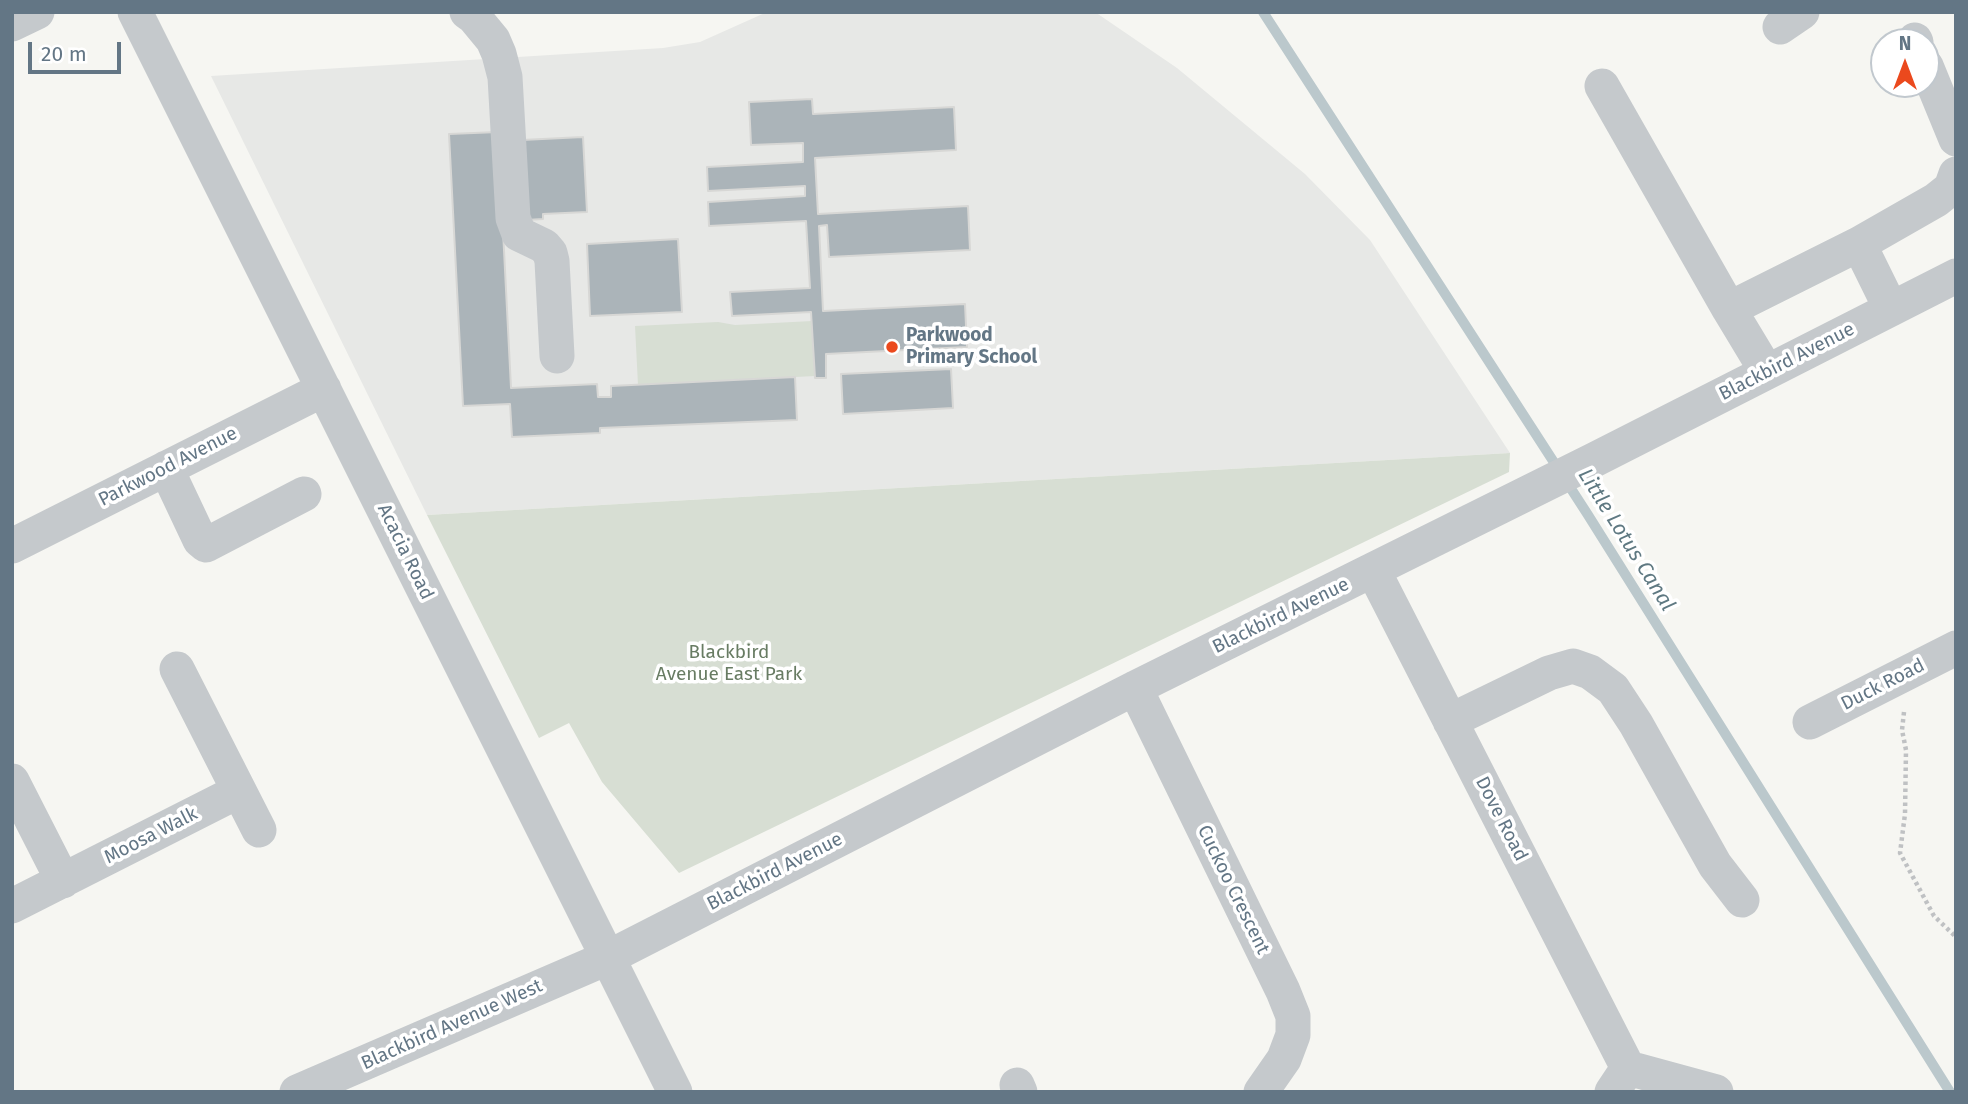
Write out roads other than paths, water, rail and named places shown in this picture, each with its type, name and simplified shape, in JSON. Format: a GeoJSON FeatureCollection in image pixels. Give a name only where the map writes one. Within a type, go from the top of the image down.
{"type":"FeatureCollection","features":[{"type":"Feature","properties":{"kind":"street"},"geometry":{"type":"LineString","coordinates":[[12,24],[37,12]]}},
{"type":"Feature","properties":{"kind":"street","name":"Acacia Road"},"geometry":{"type":"LineString","coordinates":[[135,12],[675,1092]]}},
{"type":"Feature","properties":{"kind":"street"},"geometry":{"type":"LineString","coordinates":[[467,12],[493,40],[499,54],[505,77],[513,218],[519,234],[524,239],[544,247],[552,261],[557,356]]}},
{"type":"Feature","properties":{"kind":"street"},"geometry":{"type":"LineString","coordinates":[[1602,86],[1767,372]]}},
{"type":"Feature","properties":{"kind":"street"},"geometry":{"type":"LineString","coordinates":[[1939,98],[1956,139]]}},
{"type":"Feature","properties":{"kind":"street"},"geometry":{"type":"LineString","coordinates":[[1729,309],[1860,244],[1936,200],[1951,188],[1956,174]]}},
{"type":"Feature","properties":{"kind":"street"},"geometry":{"type":"LineString","coordinates":[[1860,244],[1891,309]]}},
{"type":"Feature","properties":{"kind":"street","name":"Blackbird Avenue"},"geometry":{"type":"LineString","coordinates":[[607,958],[1135,688],[1956,276]]}},
{"type":"Feature","properties":{"kind":"street","name":"Parkwood Avenue"},"geometry":{"type":"LineString","coordinates":[[14,541],[324,389]]}},
{"type":"Feature","properties":{"kind":"street"},"geometry":{"type":"LineString","coordinates":[[166,468],[200,540],[205,545],[304,494]]}},
{"type":"Feature","properties":{"kind":"street","name":"Dove Road"},"geometry":{"type":"LineString","coordinates":[[1373,570],[1450,721],[1620,1080],[1716,1092]]}},
{"type":"Feature","properties":{"kind":"street","name":"Duck Road"},"geometry":{"type":"LineString","coordinates":[[1810,722],[1956,648]]}},
{"type":"Feature","properties":{"kind":"street"},"geometry":{"type":"LineString","coordinates":[[1450,721],[1549,673],[1573,666],[1590,672],[1613,689],[1715,864],[1742,900]]}},
{"type":"Feature","properties":{"kind":"street"},"geometry":{"type":"LineString","coordinates":[[177,669],[259,830]]}},
{"type":"Feature","properties":{"kind":"street","name":"Cuckoo Crescent"},"geometry":{"type":"LineString","coordinates":[[1135,688],[1293,1016],[1293,1035],[1284,1059],[1261,1092]]}},
{"type":"Feature","properties":{"kind":"street"},"geometry":{"type":"LineString","coordinates":[[12,781],[63,881]]}},
{"type":"Feature","properties":{"kind":"street","name":"Moosa Walk"},"geometry":{"type":"LineString","coordinates":[[12,906],[239,791]]}},
{"type":"Feature","properties":{"kind":"street","name":"Blackbird Avenue West"},"geometry":{"type":"LineString","coordinates":[[297,1092],[607,958]]}},
{"type":"Feature","properties":{"kind":"waterway","name":"Little Lotus Canal"},"geometry":{"type":"LineString","coordinates":[[1263,12],[1588,515],[1950,1092]]}},
{"type":"Feature","properties":{"kind":"place","name":"Parkwood Primary School"},"geometry":{"type":"Point","coordinates":[892,347]}},
{"type":"Feature","properties":{"kind":"park label","name":"Blackbird Avenue East Park"},"geometry":{"type":"Point","coordinates":[729,664]}}]}
